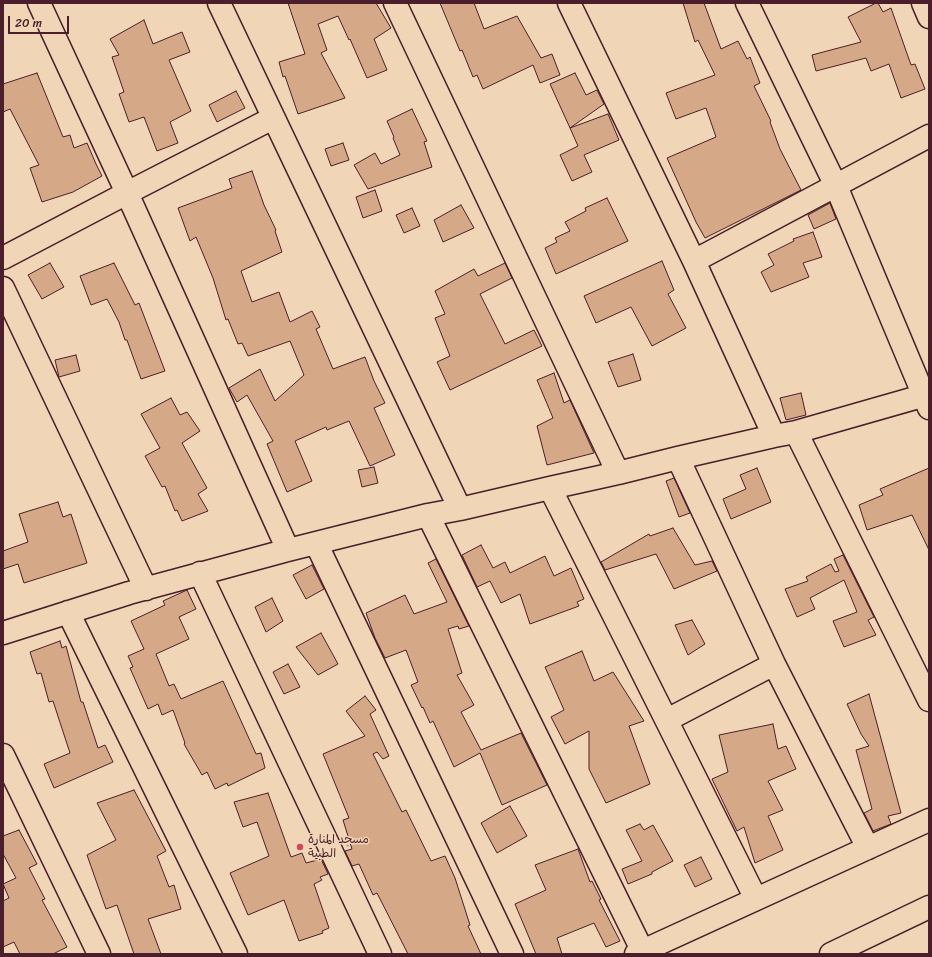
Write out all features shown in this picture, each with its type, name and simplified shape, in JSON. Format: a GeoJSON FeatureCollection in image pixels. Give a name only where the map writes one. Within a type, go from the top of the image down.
{"type":"FeatureCollection","features":[{"type":"Feature","properties":{"kind":"street"},"geometry":{"type":"LineString","coordinates":[[39,3],[127,193],[288,550]]}},
{"type":"Feature","properties":{"kind":"street"},"geometry":{"type":"LineString","coordinates":[[219,3],[460,509]]}},
{"type":"Feature","properties":{"kind":"street"},"geometry":{"type":"LineString","coordinates":[[395,3],[618,473]]}},
{"type":"Feature","properties":{"kind":"street"},"geometry":{"type":"LineString","coordinates":[[569,3],[694,261],[774,436]]}},
{"type":"Feature","properties":{"kind":"street"},"geometry":{"type":"LineString","coordinates":[[3,633],[200,573],[288,550],[428,515],[796,432],[927,399],[836,186],[747,3]]}},
{"type":"Feature","properties":{"kind":"street"},"geometry":{"type":"LineString","coordinates":[[923,3],[929,17]]}},
{"type":"Feature","properties":{"kind":"street"},"geometry":{"type":"LineString","coordinates":[[3,258],[273,118]]}},
{"type":"Feature","properties":{"kind":"street"},"geometry":{"type":"LineString","coordinates":[[694,261],[929,136]]}},
{"type":"Feature","properties":{"kind":"street"},"geometry":{"type":"LineString","coordinates":[[3,288],[146,589]]}},
{"type":"Feature","properties":{"kind":"street"},"geometry":{"type":"LineString","coordinates":[[796,432],[929,700]]}},
{"type":"Feature","properties":{"kind":"street"},"geometry":{"type":"LineString","coordinates":[[678,458],[774,664],[868,848]]}},
{"type":"Feature","properties":{"kind":"street"},"geometry":{"type":"LineString","coordinates":[[550,488],[756,899]]}},
{"type":"Feature","properties":{"kind":"street"},"geometry":{"type":"LineString","coordinates":[[428,515],[641,953],[929,820]]}},
{"type":"Feature","properties":{"kind":"street"},"geometry":{"type":"LineString","coordinates":[[316,543],[512,954]]}},
{"type":"Feature","properties":{"kind":"street"},"geometry":{"type":"LineString","coordinates":[[200,573],[380,954]]}},
{"type":"Feature","properties":{"kind":"street"},"geometry":{"type":"LineString","coordinates":[[68,612],[236,954]]}},
{"type":"Feature","properties":{"kind":"street"},"geometry":{"type":"LineString","coordinates":[[667,720],[774,664]]}},
{"type":"Feature","properties":{"kind":"street"},"geometry":{"type":"LineString","coordinates":[[3,755],[99,954]]}},
{"type":"Feature","properties":{"kind":"street"},"geometry":{"type":"LineString","coordinates":[[831,954],[929,907]]}},
{"type":"Feature","properties":{"kind":"building"},"geometry":{"type":"Polygon","coordinates":[[[288,3],[376,3],[391,28],[374,39],[387,70],[367,78],[338,16],[318,24],[327,50],[321,53],[345,98],[298,114],[285,76],[283,77],[279,62],[305,54],[288,3]]]}},
{"type":"Feature","properties":{"kind":"building"},"geometry":{"type":"Polygon","coordinates":[[[440,3],[474,3],[484,29],[517,16],[541,58],[552,54],[560,75],[540,83],[533,65],[483,89],[477,75],[473,77],[462,50],[460,51],[440,3]]]}},
{"type":"Feature","properties":{"kind":"building"},"geometry":{"type":"Polygon","coordinates":[[[683,3],[704,3],[721,49],[738,41],[747,59],[750,57],[760,83],[754,86],[771,121],[770,122],[780,149],[801,190],[705,238],[696,222],[667,158],[716,137],[706,108],[676,119],[666,93],[715,75],[698,40],[695,42],[683,3]]]}},
{"type":"Feature","properties":{"kind":"building"},"geometry":{"type":"Polygon","coordinates":[[[878,3],[883,12],[891,8],[911,65],[915,64],[925,89],[901,98],[889,64],[871,71],[866,58],[816,71],[812,55],[861,42],[848,17],[878,3]]]}},
{"type":"Feature","properties":{"kind":"building"},"geometry":{"type":"Polygon","coordinates":[[[144,20],[153,44],[182,32],[190,52],[169,60],[191,111],[170,122],[178,143],[157,151],[144,117],[129,122],[119,94],[124,92],[112,57],[119,55],[110,39],[144,20]]]}},
{"type":"Feature","properties":{"kind":"building"},"geometry":{"type":"Polygon","coordinates":[[[37,73],[63,137],[70,135],[74,148],[87,143],[102,176],[73,192],[42,202],[30,168],[39,165],[10,109],[3,112],[3,84],[37,73]]]}},
{"type":"Feature","properties":{"kind":"building"},"geometry":{"type":"Polygon","coordinates":[[[575,73],[586,95],[597,90],[604,104],[570,128],[550,84],[575,73]]]}},
{"type":"Feature","properties":{"kind":"building"},"geometry":{"type":"Polygon","coordinates":[[[236,91],[245,108],[217,122],[209,105],[236,91]]]}},
{"type":"Feature","properties":{"kind":"building"},"geometry":{"type":"Polygon","coordinates":[[[412,109],[427,141],[424,142],[432,167],[368,189],[354,165],[375,153],[381,164],[400,155],[387,121],[412,109]]]}},
{"type":"Feature","properties":{"kind":"building"},"geometry":{"type":"Polygon","coordinates":[[[608,114],[619,140],[584,155],[592,172],[572,181],[560,155],[578,146],[570,128],[608,114]]]}},
{"type":"Feature","properties":{"kind":"building"},"geometry":{"type":"Polygon","coordinates":[[[343,143],[349,160],[331,166],[325,149],[343,143]]]}},
{"type":"Feature","properties":{"kind":"building"},"geometry":{"type":"Polygon","coordinates":[[[252,171],[264,205],[276,230],[275,231],[282,252],[241,271],[252,302],[279,292],[290,322],[312,311],[320,327],[316,329],[333,369],[365,357],[374,381],[385,403],[374,408],[395,455],[370,466],[349,421],[327,430],[326,427],[295,441],[312,481],[287,492],[267,444],[273,441],[247,395],[237,402],[229,388],[260,369],[275,401],[304,375],[290,341],[248,356],[242,343],[238,344],[228,319],[226,320],[213,278],[196,237],[190,241],[178,208],[232,188],[229,179],[252,171]]]}},
{"type":"Feature","properties":{"kind":"building"},"geometry":{"type":"Polygon","coordinates":[[[375,190],[382,211],[363,218],[356,197],[375,190]]]}},
{"type":"Feature","properties":{"kind":"building"},"geometry":{"type":"Polygon","coordinates":[[[607,198],[628,241],[556,274],[545,248],[557,242],[555,238],[570,231],[565,222],[586,211],[585,208],[607,198]]]}},
{"type":"Feature","properties":{"kind":"building"},"geometry":{"type":"Polygon","coordinates":[[[830,203],[836,219],[814,229],[808,215],[830,203]]]}},
{"type":"Feature","properties":{"kind":"building"},"geometry":{"type":"Polygon","coordinates":[[[461,205],[474,228],[443,242],[434,220],[461,205]]]}},
{"type":"Feature","properties":{"kind":"building"},"geometry":{"type":"Polygon","coordinates":[[[412,208],[420,226],[404,233],[396,215],[412,208]]]}},
{"type":"Feature","properties":{"kind":"building"},"geometry":{"type":"Polygon","coordinates":[[[813,232],[822,257],[803,263],[809,277],[771,292],[761,272],[774,265],[768,254],[794,241],[793,239],[813,232]]]}},
{"type":"Feature","properties":{"kind":"building"},"geometry":{"type":"Polygon","coordinates":[[[662,261],[674,290],[668,294],[686,328],[652,346],[631,307],[596,323],[584,296],[662,261]]]}},
{"type":"Feature","properties":{"kind":"building"},"geometry":{"type":"Polygon","coordinates":[[[50,263],[64,287],[42,299],[28,275],[50,263]]]}},
{"type":"Feature","properties":{"kind":"building"},"geometry":{"type":"Polygon","coordinates":[[[114,263],[135,305],[139,303],[165,371],[141,379],[127,340],[125,340],[119,322],[107,299],[91,305],[80,276],[114,263]]]}},
{"type":"Feature","properties":{"kind":"building"},"geometry":{"type":"Polygon","coordinates":[[[505,263],[512,278],[480,294],[505,344],[534,330],[542,346],[450,390],[437,362],[450,356],[435,318],[445,314],[435,291],[474,269],[478,276],[505,263]]]}},
{"type":"Feature","properties":{"kind":"building"},"geometry":{"type":"Polygon","coordinates":[[[633,354],[641,380],[618,387],[608,362],[633,354]]]}},
{"type":"Feature","properties":{"kind":"building"},"geometry":{"type":"Polygon","coordinates":[[[76,355],[80,371],[59,377],[55,360],[76,355]]]}},
{"type":"Feature","properties":{"kind":"building"},"geometry":{"type":"Polygon","coordinates":[[[554,373],[564,403],[570,400],[594,453],[547,465],[537,426],[553,418],[537,380],[554,373]]]}},
{"type":"Feature","properties":{"kind":"building"},"geometry":{"type":"Polygon","coordinates":[[[801,393],[806,415],[786,420],[780,398],[801,393]]]}},
{"type":"Feature","properties":{"kind":"building"},"geometry":{"type":"Polygon","coordinates":[[[171,398],[180,415],[187,412],[200,431],[182,443],[207,488],[198,494],[208,511],[182,521],[177,510],[175,511],[165,486],[162,487],[145,456],[160,448],[141,414],[171,398]]]}},
{"type":"Feature","properties":{"kind":"building"},"geometry":{"type":"Polygon","coordinates":[[[374,467],[378,483],[362,487],[358,470],[374,467]]]}},
{"type":"Feature","properties":{"kind":"building"},"geometry":{"type":"Polygon","coordinates":[[[757,468],[771,502],[731,519],[723,499],[746,489],[740,475],[757,468]]]}},
{"type":"Feature","properties":{"kind":"building"},"geometry":{"type":"Polygon","coordinates":[[[929,468],[929,550],[912,515],[867,530],[859,505],[883,495],[880,489],[929,468]]]}},
{"type":"Feature","properties":{"kind":"building"},"geometry":{"type":"Polygon","coordinates":[[[674,478],[690,513],[679,517],[666,481],[674,478]]]}},
{"type":"Feature","properties":{"kind":"building"},"geometry":{"type":"Polygon","coordinates":[[[58,502],[63,517],[71,514],[87,563],[24,583],[18,564],[3,569],[3,551],[28,542],[19,514],[58,502]]]}},
{"type":"Feature","properties":{"kind":"building"},"geometry":{"type":"Polygon","coordinates":[[[673,528],[695,565],[712,561],[717,571],[674,589],[656,554],[605,570],[601,562],[649,534],[650,536],[673,528]]]}},
{"type":"Feature","properties":{"kind":"building"},"geometry":{"type":"Polygon","coordinates":[[[481,545],[493,568],[505,562],[510,573],[545,556],[554,576],[571,568],[584,599],[577,602],[579,606],[530,624],[520,594],[501,603],[490,581],[477,587],[462,555],[481,545]]]}},
{"type":"Feature","properties":{"kind":"building"},"geometry":{"type":"Polygon","coordinates":[[[843,555],[874,617],[868,620],[876,635],[844,647],[833,621],[857,612],[844,580],[810,598],[815,609],[797,617],[785,589],[808,581],[806,577],[831,564],[835,572],[839,571],[834,559],[843,555]]]}},
{"type":"Feature","properties":{"kind":"building"},"geometry":{"type":"Polygon","coordinates":[[[436,559],[469,626],[459,629],[458,626],[448,629],[462,673],[457,675],[474,705],[461,712],[481,750],[521,733],[547,785],[502,805],[480,753],[454,767],[433,721],[430,723],[411,685],[418,682],[406,650],[385,658],[375,638],[366,613],[405,595],[414,614],[447,602],[428,563],[436,559]]]}},
{"type":"Feature","properties":{"kind":"building"},"geometry":{"type":"Polygon","coordinates":[[[312,565],[324,589],[306,599],[293,575],[312,565]]]}},
{"type":"Feature","properties":{"kind":"building"},"geometry":{"type":"Polygon","coordinates":[[[187,590],[196,609],[179,617],[189,639],[156,654],[169,686],[174,684],[181,699],[223,681],[256,754],[261,753],[265,768],[228,786],[227,783],[215,789],[207,772],[202,775],[184,744],[185,743],[173,710],[162,715],[158,704],[148,709],[130,668],[133,667],[128,656],[144,649],[131,621],[165,605],[163,601],[187,590]]]}},
{"type":"Feature","properties":{"kind":"building"},"geometry":{"type":"Polygon","coordinates":[[[272,598],[283,621],[266,632],[255,607],[272,598]]]}},
{"type":"Feature","properties":{"kind":"building"},"geometry":{"type":"Polygon","coordinates":[[[692,620],[705,644],[688,655],[675,625],[692,620]]]}},
{"type":"Feature","properties":{"kind":"building"},"geometry":{"type":"Polygon","coordinates":[[[321,633],[338,664],[318,675],[296,647],[321,633]]]}},
{"type":"Feature","properties":{"kind":"building"},"geometry":{"type":"Polygon","coordinates":[[[60,641],[62,648],[66,646],[81,702],[83,702],[98,748],[105,745],[113,762],[54,788],[44,764],[70,753],[53,701],[49,702],[41,673],[37,674],[30,652],[60,641]]]}},
{"type":"Feature","properties":{"kind":"building"},"geometry":{"type":"Polygon","coordinates":[[[582,651],[594,681],[613,672],[644,721],[629,726],[650,784],[606,803],[589,769],[589,731],[565,744],[551,717],[564,710],[545,667],[582,651]]]}},
{"type":"Feature","properties":{"kind":"building"},"geometry":{"type":"Polygon","coordinates":[[[288,664],[300,687],[284,694],[273,672],[288,664]]]}},
{"type":"Feature","properties":{"kind":"building"},"geometry":{"type":"Polygon","coordinates":[[[869,694],[901,813],[888,816],[891,824],[873,831],[864,813],[872,809],[856,750],[869,746],[861,734],[847,704],[869,694]]]}},
{"type":"Feature","properties":{"kind":"building"},"geometry":{"type":"Polygon","coordinates":[[[365,696],[376,710],[370,714],[389,756],[383,759],[377,752],[373,754],[402,812],[406,810],[431,861],[445,856],[455,878],[470,925],[468,926],[481,954],[408,954],[377,893],[373,895],[359,864],[352,866],[345,851],[352,849],[343,820],[349,818],[323,754],[365,736],[346,711],[365,696]]]}},
{"type":"Feature","properties":{"kind":"building"},"geometry":{"type":"Polygon","coordinates":[[[773,724],[778,749],[786,746],[796,769],[768,781],[783,810],[768,816],[783,850],[755,863],[744,827],[737,831],[712,779],[728,772],[719,735],[773,724]]]}},
{"type":"Feature","properties":{"kind":"building"},"geometry":{"type":"Polygon","coordinates":[[[134,790],[166,851],[157,856],[169,887],[174,885],[181,909],[148,919],[161,954],[134,954],[117,905],[106,909],[87,855],[116,840],[97,803],[134,790]]]}},
{"type":"Feature","properties":{"kind":"building"},"geometry":{"type":"Polygon","coordinates":[[[268,793],[291,857],[302,853],[306,863],[321,859],[328,874],[320,877],[322,880],[314,884],[329,928],[322,931],[323,933],[299,941],[284,900],[248,915],[230,873],[269,856],[257,822],[243,827],[234,802],[268,793]]]}},
{"type":"Feature","properties":{"kind":"building"},"geometry":{"type":"Polygon","coordinates":[[[510,806],[527,836],[497,853],[481,823],[510,806]]]}},
{"type":"Feature","properties":{"kind":"building"},"geometry":{"type":"Polygon","coordinates":[[[640,824],[644,830],[653,825],[673,861],[652,872],[652,874],[628,884],[622,869],[642,861],[626,830],[640,824]]]}},
{"type":"Feature","properties":{"kind":"building"},"geometry":{"type":"Polygon","coordinates":[[[19,830],[37,864],[29,868],[45,899],[42,900],[67,947],[53,954],[20,954],[14,942],[3,947],[3,901],[9,898],[3,884],[16,878],[3,854],[3,836],[19,830]]]}},
{"type":"Feature","properties":{"kind":"building"},"geometry":{"type":"Polygon","coordinates":[[[578,849],[590,882],[592,881],[601,899],[599,900],[620,941],[606,947],[594,923],[557,938],[562,954],[536,954],[515,904],[546,890],[535,865],[578,849]]]}},
{"type":"Feature","properties":{"kind":"building"},"geometry":{"type":"Polygon","coordinates":[[[701,857],[712,879],[695,887],[684,865],[701,857]]]}},
{"type":"Feature","properties":{"kind":"place","name":"مسجد المنارة الطبية"},"geometry":{"type":"Point","coordinates":[300,847]}}]}
